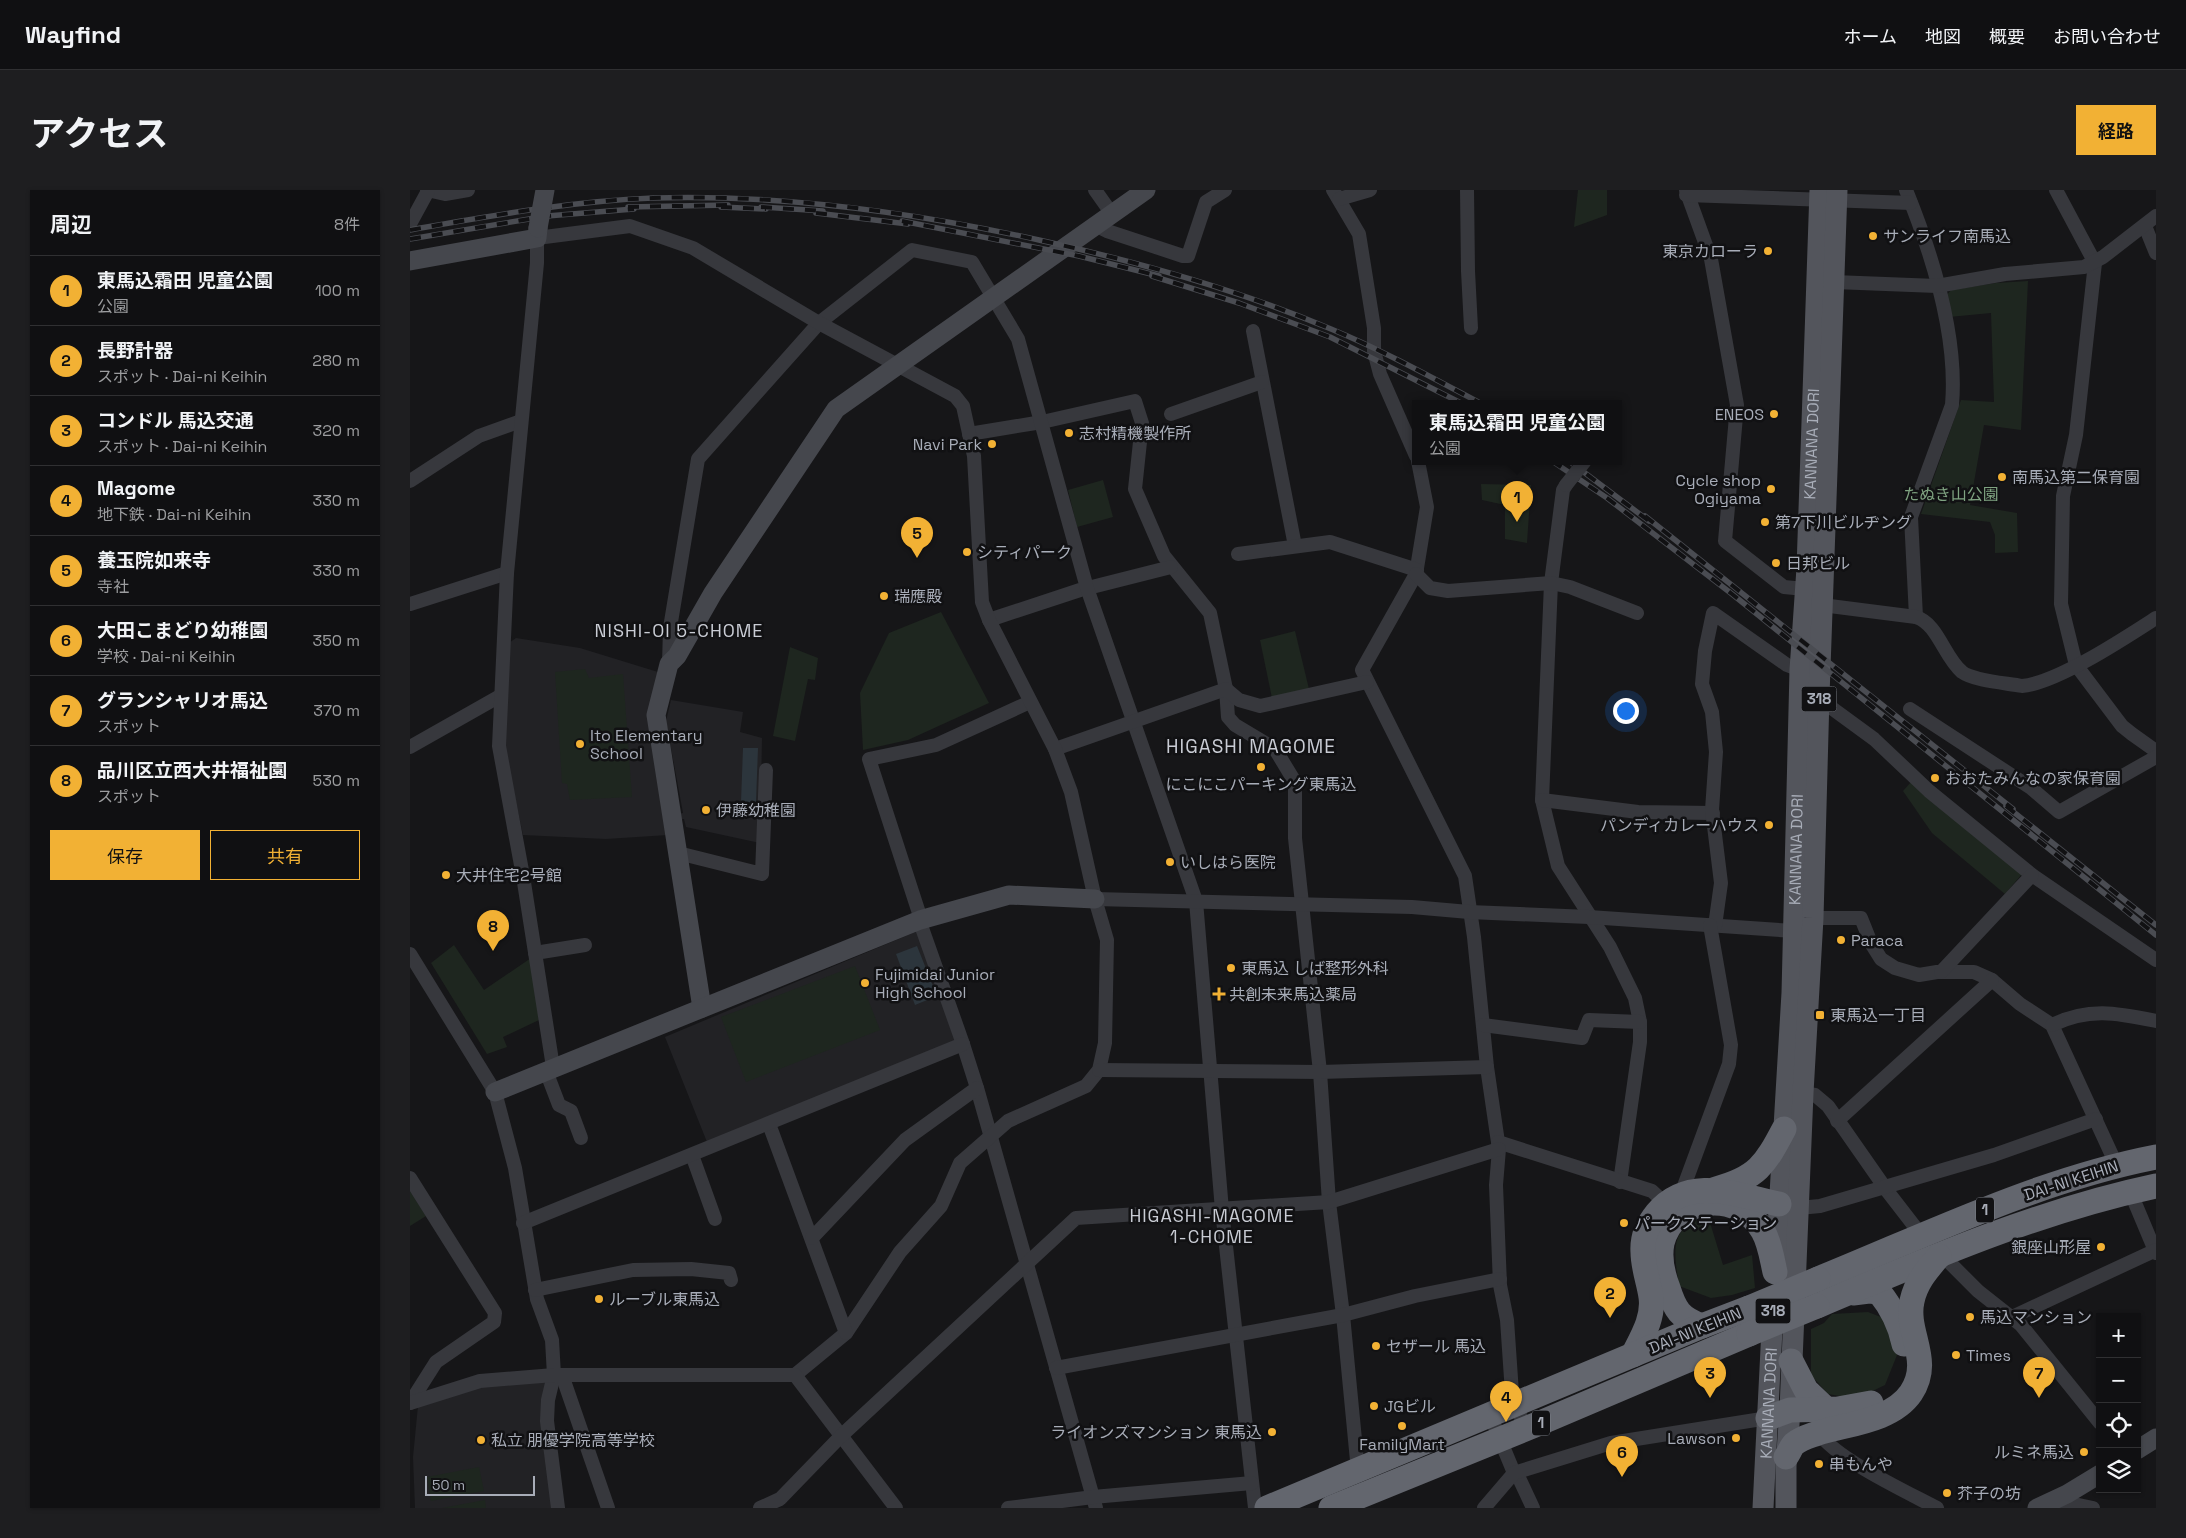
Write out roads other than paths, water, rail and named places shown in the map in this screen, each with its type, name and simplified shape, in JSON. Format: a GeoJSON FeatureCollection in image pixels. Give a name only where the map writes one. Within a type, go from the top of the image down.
{"type":"FeatureCollection","features":[{"type":"Feature","properties":{"kind":"highway"},"geometry":{"type":"LineString","coordinates":[[1702,1326],[1683,1317],[1677,1310],[1663,1275],[1662,1244],[1679,1207],[1690,1192],[1732,1185],[1754,1174],[1765,1161],[1784,1129]]}},
{"type":"Feature","properties":{"kind":"highway","name":"DAI-NI KEIHIN"},"geometry":{"type":"LineString","coordinates":[[1267,1508],[1702,1326],[2023,1195],[2116,1164],[2156,1157]]}},
{"type":"Feature","properties":{"kind":"highway","name":"DAI-NI KEIHIN"},"geometry":{"type":"LineString","coordinates":[[1331,1508],[1525,1429],[2007,1227],[2069,1207],[2156,1186]]}},
{"type":"Feature","properties":{"kind":"highway"},"geometry":{"type":"LineString","coordinates":[[1711,1190],[1736,1193],[1789,1206]]}},
{"type":"Feature","properties":{"kind":"highway"},"geometry":{"type":"LineString","coordinates":[[1633,1355],[1644,1333],[1652,1308],[1643,1260],[1643,1243],[1655,1216],[1679,1207],[1699,1204],[1720,1202],[1734,1206],[1746,1213],[1763,1231],[1775,1272]]}},
{"type":"Feature","properties":{"kind":"highway"},"geometry":{"type":"LineString","coordinates":[[1786,1457],[1793,1445],[1805,1437],[1880,1416],[1902,1403],[1910,1394],[1916,1384],[1920,1363],[1911,1315],[1911,1303],[1920,1278],[1940,1255]]}},
{"type":"Feature","properties":{"kind":"highway"},"geometry":{"type":"LineString","coordinates":[[1782,1418],[1826,1409],[1864,1405],[1887,1395],[1897,1384],[1904,1368],[1905,1358],[1902,1332],[1890,1305],[1879,1292],[1848,1293]]}},
{"type":"Feature","properties":{"kind":"highway"},"geometry":{"type":"LineString","coordinates":[[1791,1361],[1806,1390],[1826,1409]]}},
{"type":"Feature","properties":{"kind":"highway"},"geometry":{"type":"LineString","coordinates":[[1782,1418],[1843,1425]]}},
{"type":"Feature","properties":{"kind":"main road","name":"KANNANA DORI"},"geometry":{"type":"LineString","coordinates":[[1786,1508],[1786,1457],[1782,1418],[1775,1272],[1789,1206],[1803,1093],[1813,918],[1834,282],[1829,195]]}},
{"type":"Feature","properties":{"kind":"main road","name":"KANNANA DORI"},"geometry":{"type":"LineString","coordinates":[[1763,1508],[1782,1418],[1791,1361],[1789,1206],[1784,1129],[1794,931],[1800,670],[1829,195]]}},
{"type":"Feature","properties":{"kind":"street"},"geometry":{"type":"LineString","coordinates":[[413,220],[428,190],[445,194],[468,190]]}},
{"type":"Feature","properties":{"kind":"street"},"geometry":{"type":"LineString","coordinates":[[545,190],[538,233],[507,573],[499,746],[535,953],[550,1069],[559,1105],[571,1111],[581,1138]]}},
{"type":"Feature","properties":{"kind":"street"},"geometry":{"type":"LineString","coordinates":[[1095,190],[1106,218],[1102,229],[1183,256],[1188,256],[1206,202],[1225,190]]}},
{"type":"Feature","properties":{"kind":"street"},"geometry":{"type":"LineString","coordinates":[[669,664],[677,656],[713,593],[836,409],[1146,190]]}},
{"type":"Feature","properties":{"kind":"street"},"geometry":{"type":"LineString","coordinates":[[1370,190],[1336,195],[1359,234],[1374,328],[1374,351],[1380,374],[1412,447]]}},
{"type":"Feature","properties":{"kind":"street"},"geometry":{"type":"LineString","coordinates":[[1467,190],[1471,328]]}},
{"type":"Feature","properties":{"kind":"street"},"geometry":{"type":"LineString","coordinates":[[2056,190],[2095,262],[2076,435],[2063,496],[2061,604],[2076,665],[2122,726],[2156,751]]}},
{"type":"Feature","properties":{"kind":"street"},"geometry":{"type":"LineString","coordinates":[[1805,589],[1784,587],[1725,541],[1738,405],[1711,260],[1686,192],[1909,196],[1927,243],[1950,339],[1954,385],[1952,404],[1911,518],[1916,617]]}},
{"type":"Feature","properties":{"kind":"street"},"geometry":{"type":"LineString","coordinates":[[1834,282],[1937,286],[2005,274],[2084,267],[2095,262],[2156,216]]}},
{"type":"Feature","properties":{"kind":"street"},"geometry":{"type":"LineString","coordinates":[[410,261],[538,233],[630,226],[693,248],[819,322],[955,396],[963,406],[974,456],[982,602],[989,620],[1055,749],[1072,792],[1095,899],[1107,940],[1105,1043],[1099,1070],[1086,1086],[1008,1122],[960,1163],[941,1206],[900,1252],[846,1332],[795,1375],[558,1375],[480,1381],[410,1403]]}},
{"type":"Feature","properties":{"kind":"street"},"geometry":{"type":"LineString","coordinates":[[2145,226],[2156,253]]}},
{"type":"Feature","properties":{"kind":"street"},"geometry":{"type":"LineString","coordinates":[[702,1008],[656,715],[669,664],[670,628],[698,458],[819,322],[912,250],[972,262],[1018,339],[1087,588],[1135,721],[1196,901],[1222,1210],[1255,1508]]}},
{"type":"Feature","properties":{"kind":"street"},"geometry":{"type":"LineString","coordinates":[[1253,331],[1295,546]]}},
{"type":"Feature","properties":{"kind":"street"},"geometry":{"type":"LineString","coordinates":[[1171,414],[1262,382]]}},
{"type":"Feature","properties":{"kind":"street"},"geometry":{"type":"LineString","coordinates":[[969,434],[1042,422],[1135,401],[1142,423],[1134,488],[1164,556],[1210,614],[1226,689],[1228,717],[1235,724],[1275,749],[1295,782],[1295,838],[1301,905],[1320,1072],[1329,1202],[1343,1315],[1358,1471]]}},
{"type":"Feature","properties":{"kind":"street"},"geometry":{"type":"LineString","coordinates":[[410,481],[479,436],[521,421]]}},
{"type":"Feature","properties":{"kind":"street"},"geometry":{"type":"LineString","coordinates":[[1419,465],[1427,507],[1416,572],[1362,670],[1465,876],[1487,1068],[1499,1145],[1496,1185],[1500,1279],[1507,1320],[1509,1365],[1515,1404],[1525,1429]]}},
{"type":"Feature","properties":{"kind":"street"},"geometry":{"type":"LineString","coordinates":[[1582,465],[1563,490],[1551,583],[1542,800],[1558,866],[1610,947],[1635,998],[1640,1022],[1640,1042],[1620,1182]]}},
{"type":"Feature","properties":{"kind":"street"},"geometry":{"type":"LineString","coordinates":[[1238,554],[1330,542],[1416,572],[1430,588],[1448,590],[1551,583],[1570,587],[1637,613]]}},
{"type":"Feature","properties":{"kind":"street"},"geometry":{"type":"LineString","coordinates":[[989,620],[1087,588],[1171,567]]}},
{"type":"Feature","properties":{"kind":"street"},"geometry":{"type":"LineString","coordinates":[[410,604],[507,573]]}},
{"type":"Feature","properties":{"kind":"street"},"geometry":{"type":"LineString","coordinates":[[1822,605],[1916,617],[1924,620],[1952,661],[1963,673],[1974,677],[2022,686],[2030,685],[2076,665],[2156,618]]}},
{"type":"Feature","properties":{"kind":"street"},"geometry":{"type":"LineString","coordinates":[[764,1508],[780,1499],[841,1436],[1076,1218],[1329,1202],[1499,1145],[1652,1191],[1679,1207],[1729,1064],[1731,1045],[1713,925],[1721,882],[1712,813],[1716,752],[1712,712],[1702,684],[1705,651],[1713,614],[1787,664],[1800,670]]}},
{"type":"Feature","properties":{"kind":"street"},"geometry":{"type":"LineString","coordinates":[[1226,689],[1239,700],[1260,706],[1368,682]]}},
{"type":"Feature","properties":{"kind":"street"},"geometry":{"type":"LineString","coordinates":[[1055,749],[1226,689]]}},
{"type":"Feature","properties":{"kind":"street"},"geometry":{"type":"LineString","coordinates":[[410,747],[500,696]]}},
{"type":"Feature","properties":{"kind":"street"},"geometry":{"type":"LineString","coordinates":[[1819,696],[1833,709],[1874,739],[1929,791],[2032,875],[2156,960]]}},
{"type":"Feature","properties":{"kind":"street"},"geometry":{"type":"LineString","coordinates":[[1030,702],[936,745],[869,759],[920,920],[977,1088],[1094,1503]]}},
{"type":"Feature","properties":{"kind":"street"},"geometry":{"type":"LineString","coordinates":[[1910,709],[2031,788],[2059,812],[2156,757]]}},
{"type":"Feature","properties":{"kind":"street"},"geometry":{"type":"LineString","coordinates":[[678,853],[762,874],[766,770]]}},
{"type":"Feature","properties":{"kind":"street"},"geometry":{"type":"LineString","coordinates":[[1542,800],[1638,812],[1712,813]]}},
{"type":"Feature","properties":{"kind":"street"},"geometry":{"type":"LineString","coordinates":[[1941,972],[2032,875]]}},
{"type":"Feature","properties":{"kind":"street"},"geometry":{"type":"LineString","coordinates":[[495,1092],[920,920],[1009,895],[1412,907],[1794,931]]}},
{"type":"Feature","properties":{"kind":"street"},"geometry":{"type":"LineString","coordinates":[[1813,918],[1861,918],[1871,944],[1881,959],[1895,968],[1919,975],[1941,972],[1974,972],[1992,980],[2020,1004],[2052,1025],[2116,1164]]}},
{"type":"Feature","properties":{"kind":"street"},"geometry":{"type":"LineString","coordinates":[[535,953],[584,945]]}},
{"type":"Feature","properties":{"kind":"street"},"geometry":{"type":"LineString","coordinates":[[410,954],[495,1092],[515,1168],[535,1290],[552,1340],[558,1375],[608,1508]]}},
{"type":"Feature","properties":{"kind":"street"},"geometry":{"type":"LineString","coordinates":[[1837,1122],[1992,980]]}},
{"type":"Feature","properties":{"kind":"street"},"geometry":{"type":"LineString","coordinates":[[2052,1025],[2072,1015],[2116,1012],[2156,1021]]}},
{"type":"Feature","properties":{"kind":"street"},"geometry":{"type":"LineString","coordinates":[[1483,1025],[1582,1038],[1589,1020],[1640,1022]]}},
{"type":"Feature","properties":{"kind":"street"},"geometry":{"type":"LineString","coordinates":[[523,1223],[692,1156],[963,1044]]}},
{"type":"Feature","properties":{"kind":"street"},"geometry":{"type":"LineString","coordinates":[[1099,1070],[1320,1072],[1487,1068]]}},
{"type":"Feature","properties":{"kind":"street"},"geometry":{"type":"LineString","coordinates":[[812,1238],[905,1140],[977,1088]]}},
{"type":"Feature","properties":{"kind":"street"},"geometry":{"type":"LineString","coordinates":[[1803,1093],[1815,1095],[1828,1106],[1837,1122],[1922,1236]]}},
{"type":"Feature","properties":{"kind":"street"},"geometry":{"type":"LineString","coordinates":[[1789,1206],[1820,1206],[1994,1155],[2096,1119]]}},
{"type":"Feature","properties":{"kind":"street"},"geometry":{"type":"LineString","coordinates":[[769,1124],[846,1332]]}},
{"type":"Feature","properties":{"kind":"street"},"geometry":{"type":"LineString","coordinates":[[692,1156],[715,1219]]}},
{"type":"Feature","properties":{"kind":"street"},"geometry":{"type":"LineString","coordinates":[[410,1178],[495,1313],[494,1322],[436,1362],[410,1403]]}},
{"type":"Feature","properties":{"kind":"street"},"geometry":{"type":"LineString","coordinates":[[2012,1317],[2156,1251],[2130,1191]]}},
{"type":"Feature","properties":{"kind":"street"},"geometry":{"type":"LineString","coordinates":[[1940,1255],[1978,1291],[2021,1325],[2096,1418]]}},
{"type":"Feature","properties":{"kind":"street"},"geometry":{"type":"LineString","coordinates":[[535,1290],[633,1270],[690,1269],[729,1273],[731,1280]]}},
{"type":"Feature","properties":{"kind":"street"},"geometry":{"type":"LineString","coordinates":[[1056,1368],[1236,1333],[1343,1315],[1415,1296],[1500,1279]]}},
{"type":"Feature","properties":{"kind":"street"},"geometry":{"type":"LineString","coordinates":[[558,1375],[548,1400],[547,1421],[558,1508]]}},
{"type":"Feature","properties":{"kind":"street"},"geometry":{"type":"LineString","coordinates":[[795,1375],[896,1508]]}},
{"type":"Feature","properties":{"kind":"street"},"geometry":{"type":"LineString","coordinates":[[1490,1415],[1514,1473],[1519,1478],[1534,1508]]}},
{"type":"Feature","properties":{"kind":"street"},"geometry":{"type":"LineString","coordinates":[[1484,1508],[1514,1473],[1611,1443],[1782,1418]]}},
{"type":"Feature","properties":{"kind":"street"},"geometry":{"type":"LineString","coordinates":[[1819,1433],[1825,1442],[1846,1458],[1938,1508]]}},
{"type":"Feature","properties":{"kind":"street"},"geometry":{"type":"LineString","coordinates":[[2140,1448],[2156,1438]]}},
{"type":"Feature","properties":{"kind":"street"},"geometry":{"type":"LineString","coordinates":[[2037,1508],[2096,1476]]}},
{"type":"Feature","properties":{"kind":"street"},"geometry":{"type":"LineString","coordinates":[[1008,1508],[1094,1503],[1252,1484]]}},
{"type":"Feature","properties":{"kind":"street"},"geometry":{"type":"LineString","coordinates":[[2055,1500],[2093,1508]]}},
{"type":"Feature","properties":{"kind":"railway"},"geometry":{"type":"LineString","coordinates":[[410,230],[561,206],[653,198],[750,199],[799,202],[895,213],[1039,240],[1150,267],[1223,289],[1331,329],[1406,364],[1474,400]]}},
{"type":"Feature","properties":{"kind":"railway"},"geometry":{"type":"LineString","coordinates":[[628,207],[728,205]]}},
{"type":"Feature","properties":{"kind":"railway"},"geometry":{"type":"LineString","coordinates":[[721,207],[766,209]]}},
{"type":"Feature","properties":{"kind":"railway"},"geometry":{"type":"LineString","coordinates":[[761,207],[823,211]]}},
{"type":"Feature","properties":{"kind":"railway"},"geometry":{"type":"LineString","coordinates":[[410,239],[547,216],[634,209]]}},
{"type":"Feature","properties":{"kind":"railway"},"geometry":{"type":"LineString","coordinates":[[816,213],[908,224]]}},
{"type":"Feature","properties":{"kind":"railway"},"geometry":{"type":"LineString","coordinates":[[902,221],[1079,256],[1159,276]]}},
{"type":"Feature","properties":{"kind":"railway"},"geometry":{"type":"LineString","coordinates":[[1152,276],[1239,303],[1330,337],[1455,400]]}},
{"type":"Feature","properties":{"kind":"railway"},"geometry":{"type":"LineString","coordinates":[[1558,465],[1607,498],[1732,594],[2156,935]]}},
{"type":"Feature","properties":{"kind":"railway"},"geometry":{"type":"LineString","coordinates":[[1574,465],[1649,521]]}},
{"type":"Feature","properties":{"kind":"railway"},"geometry":{"type":"LineString","coordinates":[[1645,516],[2013,809]]}},
{"type":"Feature","properties":{"kind":"railway"},"geometry":{"type":"LineString","coordinates":[[2006,806],[2156,925]]}},
{"type":"Feature","properties":{"kind":"place","name":"サンライフ南馬込"},"geometry":{"type":"Point","coordinates":[1873,236]}},
{"type":"Feature","properties":{"kind":"place","name":"東京カローラ"},"geometry":{"type":"Point","coordinates":[1768,251]}},
{"type":"Feature","properties":{"kind":"place","name":"ENEOS"},"geometry":{"type":"Point","coordinates":[1774,414]}},
{"type":"Feature","properties":{"kind":"place","name":"志村精機製作所"},"geometry":{"type":"Point","coordinates":[1069,433]}},
{"type":"Feature","properties":{"kind":"place","name":"Navi Park"},"geometry":{"type":"Point","coordinates":[992,444]}},
{"type":"Feature","properties":{"kind":"place","name":"南馬込第二保育園"},"geometry":{"type":"Point","coordinates":[2002,477]}},
{"type":"Feature","properties":{"kind":"place","name":"Cycle shop Ogiyama"},"geometry":{"type":"Point","coordinates":[1771,489]}},
{"type":"Feature","properties":{"kind":"place","name":"東馬込霜田 児童公園"},"geometry":{"type":"Point","coordinates":[1517,522]}},
{"type":"Feature","properties":{"kind":"place","name":"第7下川ビルヂング"},"geometry":{"type":"Point","coordinates":[1765,522]}},
{"type":"Feature","properties":{"kind":"place","name":"シティパーク"},"geometry":{"type":"Point","coordinates":[967,552]}},
{"type":"Feature","properties":{"kind":"place","name":"養玉院如来寺"},"geometry":{"type":"Point","coordinates":[917,558]}},
{"type":"Feature","properties":{"kind":"place","name":"日邦ビル"},"geometry":{"type":"Point","coordinates":[1776,563]}},
{"type":"Feature","properties":{"kind":"place","name":"瑞應殿"},"geometry":{"type":"Point","coordinates":[884,596]}},
{"type":"Feature","properties":{"kind":"place","name":"Ito Elementary School"},"geometry":{"type":"Point","coordinates":[580,744]}},
{"type":"Feature","properties":{"kind":"place","name":"にこにこパーキング東馬込"},"geometry":{"type":"Point","coordinates":[1261,767]}},
{"type":"Feature","properties":{"kind":"place","name":"おおたみんなの家保育園"},"geometry":{"type":"Point","coordinates":[1935,778]}},
{"type":"Feature","properties":{"kind":"place","name":"伊藤幼稚園"},"geometry":{"type":"Point","coordinates":[706,810]}},
{"type":"Feature","properties":{"kind":"place","name":"パンディカレーハウス"},"geometry":{"type":"Point","coordinates":[1769,825]}},
{"type":"Feature","properties":{"kind":"place","name":"いしはら医院"},"geometry":{"type":"Point","coordinates":[1170,862]}},
{"type":"Feature","properties":{"kind":"place","name":"大井住宅2号館"},"geometry":{"type":"Point","coordinates":[446,875]}},
{"type":"Feature","properties":{"kind":"place","name":"Paraca"},"geometry":{"type":"Point","coordinates":[1841,940]}},
{"type":"Feature","properties":{"kind":"place","name":"品川区立西大井福祉園"},"geometry":{"type":"Point","coordinates":[493,951]}},
{"type":"Feature","properties":{"kind":"place","name":"東馬込 しば整形外科"},"geometry":{"type":"Point","coordinates":[1231,968]}},
{"type":"Feature","properties":{"kind":"place","name":"Fujimidai Junior High School"},"geometry":{"type":"Point","coordinates":[865,983]}},
{"type":"Feature","properties":{"kind":"place","name":"共創未来馬込薬局"},"geometry":{"type":"Point","coordinates":[1219,994]}},
{"type":"Feature","properties":{"kind":"place","name":"東馬込一丁目"},"geometry":{"type":"Point","coordinates":[1820,1015]}},
{"type":"Feature","properties":{"kind":"place","name":"パークステーション"},"geometry":{"type":"Point","coordinates":[1624,1223]}},
{"type":"Feature","properties":{"kind":"place","name":"銀座山形屋"},"geometry":{"type":"Point","coordinates":[2101,1247]}},
{"type":"Feature","properties":{"kind":"place","name":"ルーブル東馬込"},"geometry":{"type":"Point","coordinates":[599,1299]}},
{"type":"Feature","properties":{"kind":"place","name":"馬込マンション"},"geometry":{"type":"Point","coordinates":[1970,1317]}},
{"type":"Feature","properties":{"kind":"place","name":"長野計器"},"geometry":{"type":"Point","coordinates":[1610,1318]}},
{"type":"Feature","properties":{"kind":"place","name":"セザール 馬込"},"geometry":{"type":"Point","coordinates":[1376,1346]}},
{"type":"Feature","properties":{"kind":"place","name":"Times"},"geometry":{"type":"Point","coordinates":[1956,1355]}},
{"type":"Feature","properties":{"kind":"place","name":"コンドル 馬込交通"},"geometry":{"type":"Point","coordinates":[1710,1398]}},
{"type":"Feature","properties":{"kind":"place","name":"グランシャリオ馬込"},"geometry":{"type":"Point","coordinates":[2039,1398]}},
{"type":"Feature","properties":{"kind":"place","name":"JGビル"},"geometry":{"type":"Point","coordinates":[1374,1406]}},
{"type":"Feature","properties":{"kind":"place","name":"Magome"},"geometry":{"type":"Point","coordinates":[1506,1422]}},
{"type":"Feature","properties":{"kind":"place","name":"FamilyMart"},"geometry":{"type":"Point","coordinates":[1402,1426]}},
{"type":"Feature","properties":{"kind":"place","name":"ライオンズマンション 東馬込"},"geometry":{"type":"Point","coordinates":[1272,1432]}},
{"type":"Feature","properties":{"kind":"place","name":"Lawson"},"geometry":{"type":"Point","coordinates":[1736,1438]}},
{"type":"Feature","properties":{"kind":"place","name":"私立 朋優学院高等学校"},"geometry":{"type":"Point","coordinates":[481,1440]}},
{"type":"Feature","properties":{"kind":"place","name":"ルミネ馬込"},"geometry":{"type":"Point","coordinates":[2084,1452]}},
{"type":"Feature","properties":{"kind":"place","name":"串もんや"},"geometry":{"type":"Point","coordinates":[1819,1464]}},
{"type":"Feature","properties":{"kind":"place","name":"大田こまどり幼稚園"},"geometry":{"type":"Point","coordinates":[1622,1477]}},
{"type":"Feature","properties":{"kind":"place","name":"芥子の坊"},"geometry":{"type":"Point","coordinates":[1947,1493]}},
{"type":"Feature","properties":{"kind":"district","name":"NISHI-OI 5-CHOME"},"geometry":{"type":"Point","coordinates":[679,631]}},
{"type":"Feature","properties":{"kind":"district","name":"HIGASHI MAGOME"},"geometry":{"type":"Point","coordinates":[1251,746]}},
{"type":"Feature","properties":{"kind":"district","name":"HIGASHI-MAGOME 1-CHOME"},"geometry":{"type":"Point","coordinates":[1212,1226]}},
{"type":"Feature","properties":{"kind":"park label","name":"たぬき山公園"},"geometry":{"type":"Point","coordinates":[1951,494]}}]}
